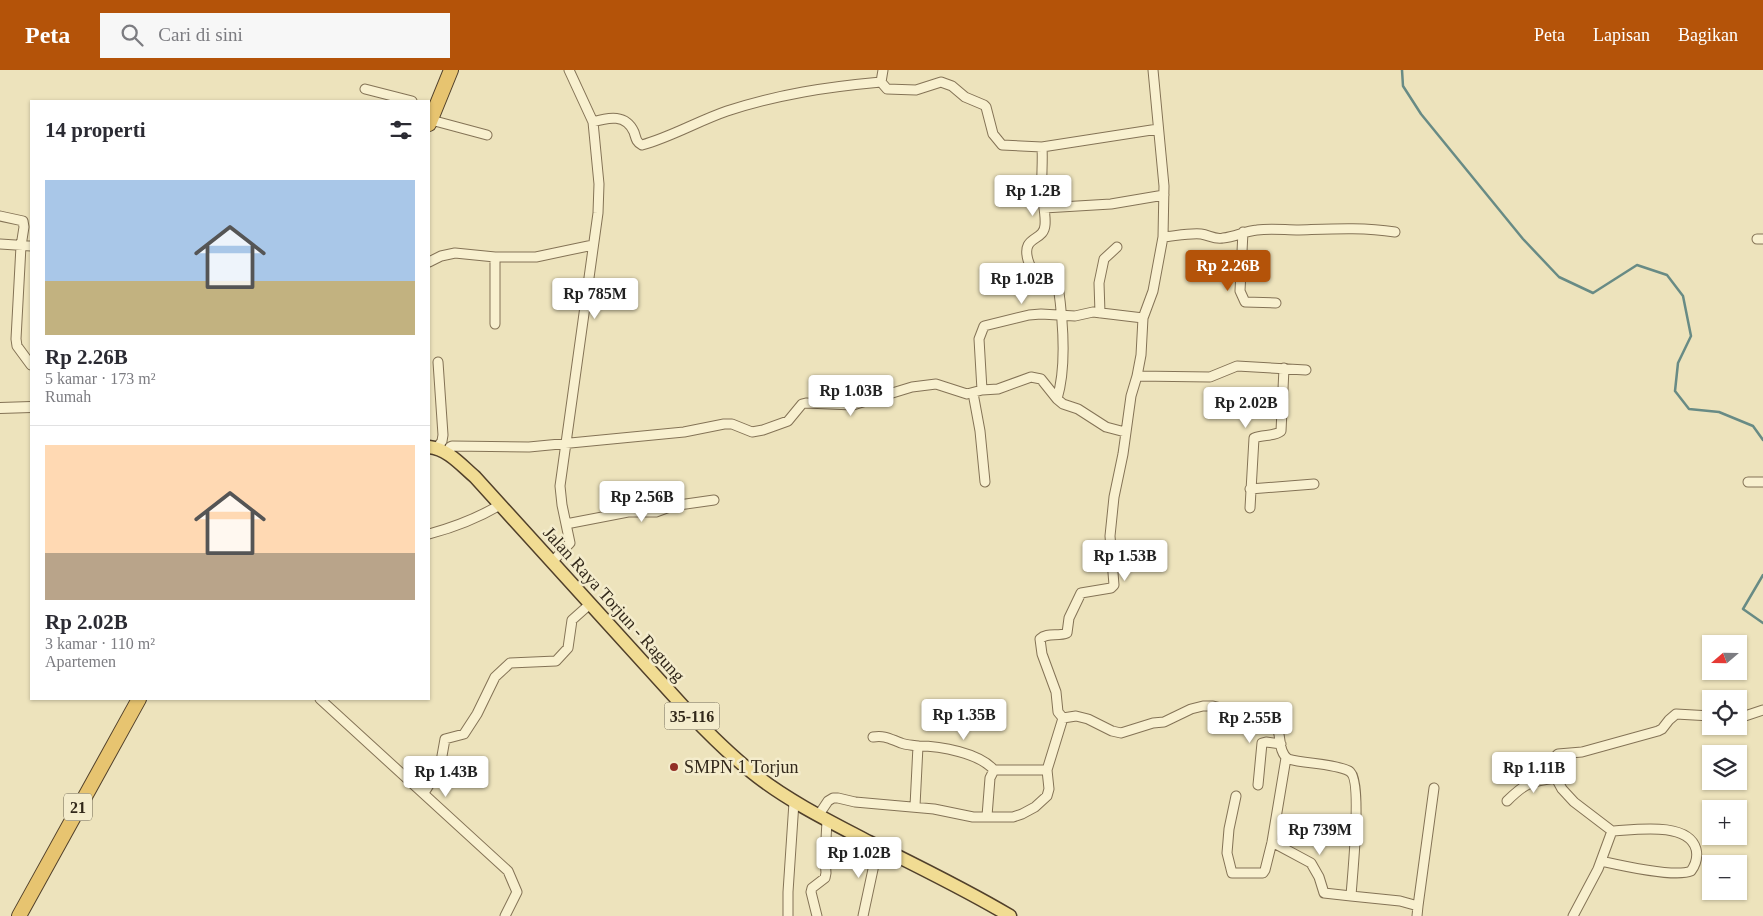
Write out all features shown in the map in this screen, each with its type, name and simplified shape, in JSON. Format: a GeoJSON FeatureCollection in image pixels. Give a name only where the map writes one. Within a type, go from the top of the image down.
{"type":"FeatureCollection","features":[{"type":"Feature","properties":{"kind":"highway"},"geometry":{"type":"LineString","coordinates":[[430,122],[433,105],[451,70]]}},
{"type":"Feature","properties":{"kind":"highway","name":"21"},"geometry":{"type":"LineString","coordinates":[[19,916],[138,700]]}},
{"type":"Feature","properties":{"kind":"main road","name":"Jalan Raya Torjun - Ragung"},"geometry":{"type":"LineString","coordinates":[[433,447],[449,455],[474,477],[691,715],[728,752],[758,777],[794,802],[823,818],[1010,916]]}},
{"type":"Feature","properties":{"kind":"street"},"geometry":{"type":"LineString","coordinates":[[552,562],[570,543],[560,486],[598,214],[599,184],[593,122],[569,70]]}},
{"type":"Feature","properties":{"kind":"street"},"geometry":{"type":"LineString","coordinates":[[881,82],[883,70]]}},
{"type":"Feature","properties":{"kind":"street"},"geometry":{"type":"LineString","coordinates":[[1063,718],[1058,712],[1056,692],[1042,654],[1040,639],[1046,635],[1056,636],[1067,633],[1069,618],[1079,594],[1112,588],[1114,585],[1110,536],[1114,497],[1123,454],[1131,396],[1141,355],[1143,318],[1155,283],[1163,237],[1164,195],[1153,70]]}},
{"type":"Feature","properties":{"kind":"street"},"geometry":{"type":"LineString","coordinates":[[593,122],[612,118],[623,120],[630,124],[637,142],[642,145],[726,112],[765,100],[819,88],[881,82]]}},
{"type":"Feature","properties":{"kind":"street"},"geometry":{"type":"LineString","coordinates":[[881,82],[887,89],[894,90],[916,90],[941,82],[948,84],[965,97],[984,104],[993,134],[1002,145],[1042,147],[1158,129]]}},
{"type":"Feature","properties":{"kind":"street"},"geometry":{"type":"LineString","coordinates":[[366,89],[408,100]]}},
{"type":"Feature","properties":{"kind":"street"},"geometry":{"type":"LineString","coordinates":[[430,122],[487,135]]}},
{"type":"Feature","properties":{"kind":"street"},"geometry":{"type":"LineString","coordinates":[[1042,147],[1045,226],[1044,231],[1030,240],[1027,254],[1032,268],[1038,275],[1050,276],[1056,282],[1061,316],[1062,384],[1057,399]]}},
{"type":"Feature","properties":{"kind":"street"},"geometry":{"type":"LineString","coordinates":[[1044,208],[1111,204],[1164,195]]}},
{"type":"Feature","properties":{"kind":"street"},"geometry":{"type":"LineString","coordinates":[[0,216],[23,221],[16,339],[17,346],[30,365]]}},
{"type":"Feature","properties":{"kind":"street"},"geometry":{"type":"LineString","coordinates":[[1163,237],[1205,234],[1211,238],[1225,238],[1257,230],[1348,228],[1374,228],[1395,232]]}},
{"type":"Feature","properties":{"kind":"street"},"geometry":{"type":"LineString","coordinates":[[1243,232],[1240,291],[1242,298],[1245,302],[1276,303]]}},
{"type":"Feature","properties":{"kind":"street"},"geometry":{"type":"LineString","coordinates":[[0,244],[30,246]]}},
{"type":"Feature","properties":{"kind":"street"},"geometry":{"type":"LineString","coordinates":[[430,262],[441,256],[455,253],[495,257],[536,258],[593,245]]}},
{"type":"Feature","properties":{"kind":"street"},"geometry":{"type":"LineString","coordinates":[[1100,313],[1099,283],[1104,259],[1117,246]]}},
{"type":"Feature","properties":{"kind":"street"},"geometry":{"type":"LineString","coordinates":[[495,257],[495,324]]}},
{"type":"Feature","properties":{"kind":"street"},"geometry":{"type":"LineString","coordinates":[[985,482],[977,392],[979,339],[984,326],[1041,314],[1061,316],[1100,313],[1143,318]]}},
{"type":"Feature","properties":{"kind":"street"},"geometry":{"type":"LineString","coordinates":[[433,447],[442,441],[443,435],[438,362]]}},
{"type":"Feature","properties":{"kind":"street"},"geometry":{"type":"LineString","coordinates":[[1137,376],[1210,377],[1237,366],[1306,370]]}},
{"type":"Feature","properties":{"kind":"street"},"geometry":{"type":"LineString","coordinates":[[1250,508],[1254,438],[1260,435],[1277,434],[1281,431],[1284,368]]}},
{"type":"Feature","properties":{"kind":"street"},"geometry":{"type":"LineString","coordinates":[[449,455],[450,447],[452,446],[529,447],[684,432],[724,424],[732,424],[752,432],[788,421],[796,410],[806,403],[853,405],[912,387],[936,384],[967,394],[998,389],[1022,380],[1037,378],[1045,382],[1063,404],[1078,409],[1106,427],[1125,432]]}},
{"type":"Feature","properties":{"kind":"street"},"geometry":{"type":"LineString","coordinates":[[0,408],[30,407]]}},
{"type":"Feature","properties":{"kind":"street"},"geometry":{"type":"LineString","coordinates":[[1748,482],[1763,482]]}},
{"type":"Feature","properties":{"kind":"street"},"geometry":{"type":"LineString","coordinates":[[1250,488],[1314,484]]}},
{"type":"Feature","properties":{"kind":"street"},"geometry":{"type":"LineString","coordinates":[[566,524],[628,512],[656,512],[672,506],[714,500]]}},
{"type":"Feature","properties":{"kind":"street"},"geometry":{"type":"LineString","coordinates":[[430,534],[454,528],[480,517],[500,505]]}},
{"type":"Feature","properties":{"kind":"street"},"geometry":{"type":"LineString","coordinates":[[424,793],[440,766],[445,739],[464,734],[495,677],[510,663],[556,661],[568,648],[572,620],[590,604]]}},
{"type":"Feature","properties":{"kind":"street"},"geometry":{"type":"LineString","coordinates":[[321,700],[508,870],[517,892],[505,916]]}},
{"type":"Feature","properties":{"kind":"street"},"geometry":{"type":"LineString","coordinates":[[1063,718],[1076,716],[1121,733],[1147,724],[1164,722],[1197,707],[1213,706],[1270,720],[1278,727],[1282,751],[1286,758],[1272,842],[1266,866],[1262,873],[1232,873],[1227,853],[1229,828],[1236,796]]}},
{"type":"Feature","properties":{"kind":"street"},"geometry":{"type":"LineString","coordinates":[[1747,715],[1763,710]]}},
{"type":"Feature","properties":{"kind":"street"},"geometry":{"type":"LineString","coordinates":[[1601,861],[1639,870],[1682,873],[1691,871],[1697,855],[1696,847],[1686,836],[1677,832],[1663,829],[1612,831],[1568,796],[1556,778],[1554,758],[1558,754],[1582,752],[1651,734],[1662,729],[1668,720],[1676,714],[1702,715]]}},
{"type":"Feature","properties":{"kind":"street"},"geometry":{"type":"LineString","coordinates":[[817,916],[811,892],[812,888],[825,878],[823,818],[828,801],[833,798],[855,802],[915,806],[973,818],[988,816],[1013,817],[1036,807],[1047,796],[1048,770],[1063,718]]}},
{"type":"Feature","properties":{"kind":"street"},"geometry":{"type":"LineString","coordinates":[[873,737],[882,735],[902,744],[931,746],[960,752],[985,761],[994,770],[1048,770]]}},
{"type":"Feature","properties":{"kind":"street"},"geometry":{"type":"LineString","coordinates":[[1258,785],[1262,744],[1266,742],[1281,744]]}},
{"type":"Feature","properties":{"kind":"street"},"geometry":{"type":"LineString","coordinates":[[915,806],[918,746]]}},
{"type":"Feature","properties":{"kind":"street"},"geometry":{"type":"LineString","coordinates":[[1286,758],[1349,771],[1354,777],[1357,814],[1351,896]]}},
{"type":"Feature","properties":{"kind":"street"},"geometry":{"type":"LineString","coordinates":[[988,816],[990,778],[994,770]]}},
{"type":"Feature","properties":{"kind":"street"},"geometry":{"type":"LineString","coordinates":[[1507,801],[1526,784],[1556,778]]}},
{"type":"Feature","properties":{"kind":"street"},"geometry":{"type":"LineString","coordinates":[[1416,916],[1434,788]]}},
{"type":"Feature","properties":{"kind":"street"},"geometry":{"type":"LineString","coordinates":[[788,916],[794,802]]}},
{"type":"Feature","properties":{"kind":"street"},"geometry":{"type":"LineString","coordinates":[[1573,916],[1601,861],[1612,831]]}},
{"type":"Feature","properties":{"kind":"street"},"geometry":{"type":"LineString","coordinates":[[1272,842],[1311,863],[1319,876],[1324,892],[1400,901],[1418,906]]}},
{"type":"Feature","properties":{"kind":"street"},"geometry":{"type":"LineString","coordinates":[[863,916],[878,846]]}},
{"type":"Feature","properties":{"kind":"waterway"},"geometry":{"type":"LineString","coordinates":[[1402,70],[1403,86],[1421,114],[1523,239],[1559,277],[1593,293],[1637,265],[1667,275],[1683,296],[1691,336],[1678,363],[1675,391],[1689,409],[1719,412],[1753,426],[1763,440]]}},
{"type":"Feature","properties":{"kind":"waterway"},"geometry":{"type":"LineString","coordinates":[[1763,575],[1743,609],[1763,623]]}},
{"type":"Feature","properties":{"kind":"place","name":"SMPN 1 Torjun"},"geometry":{"type":"Point","coordinates":[674,767]}}]}
